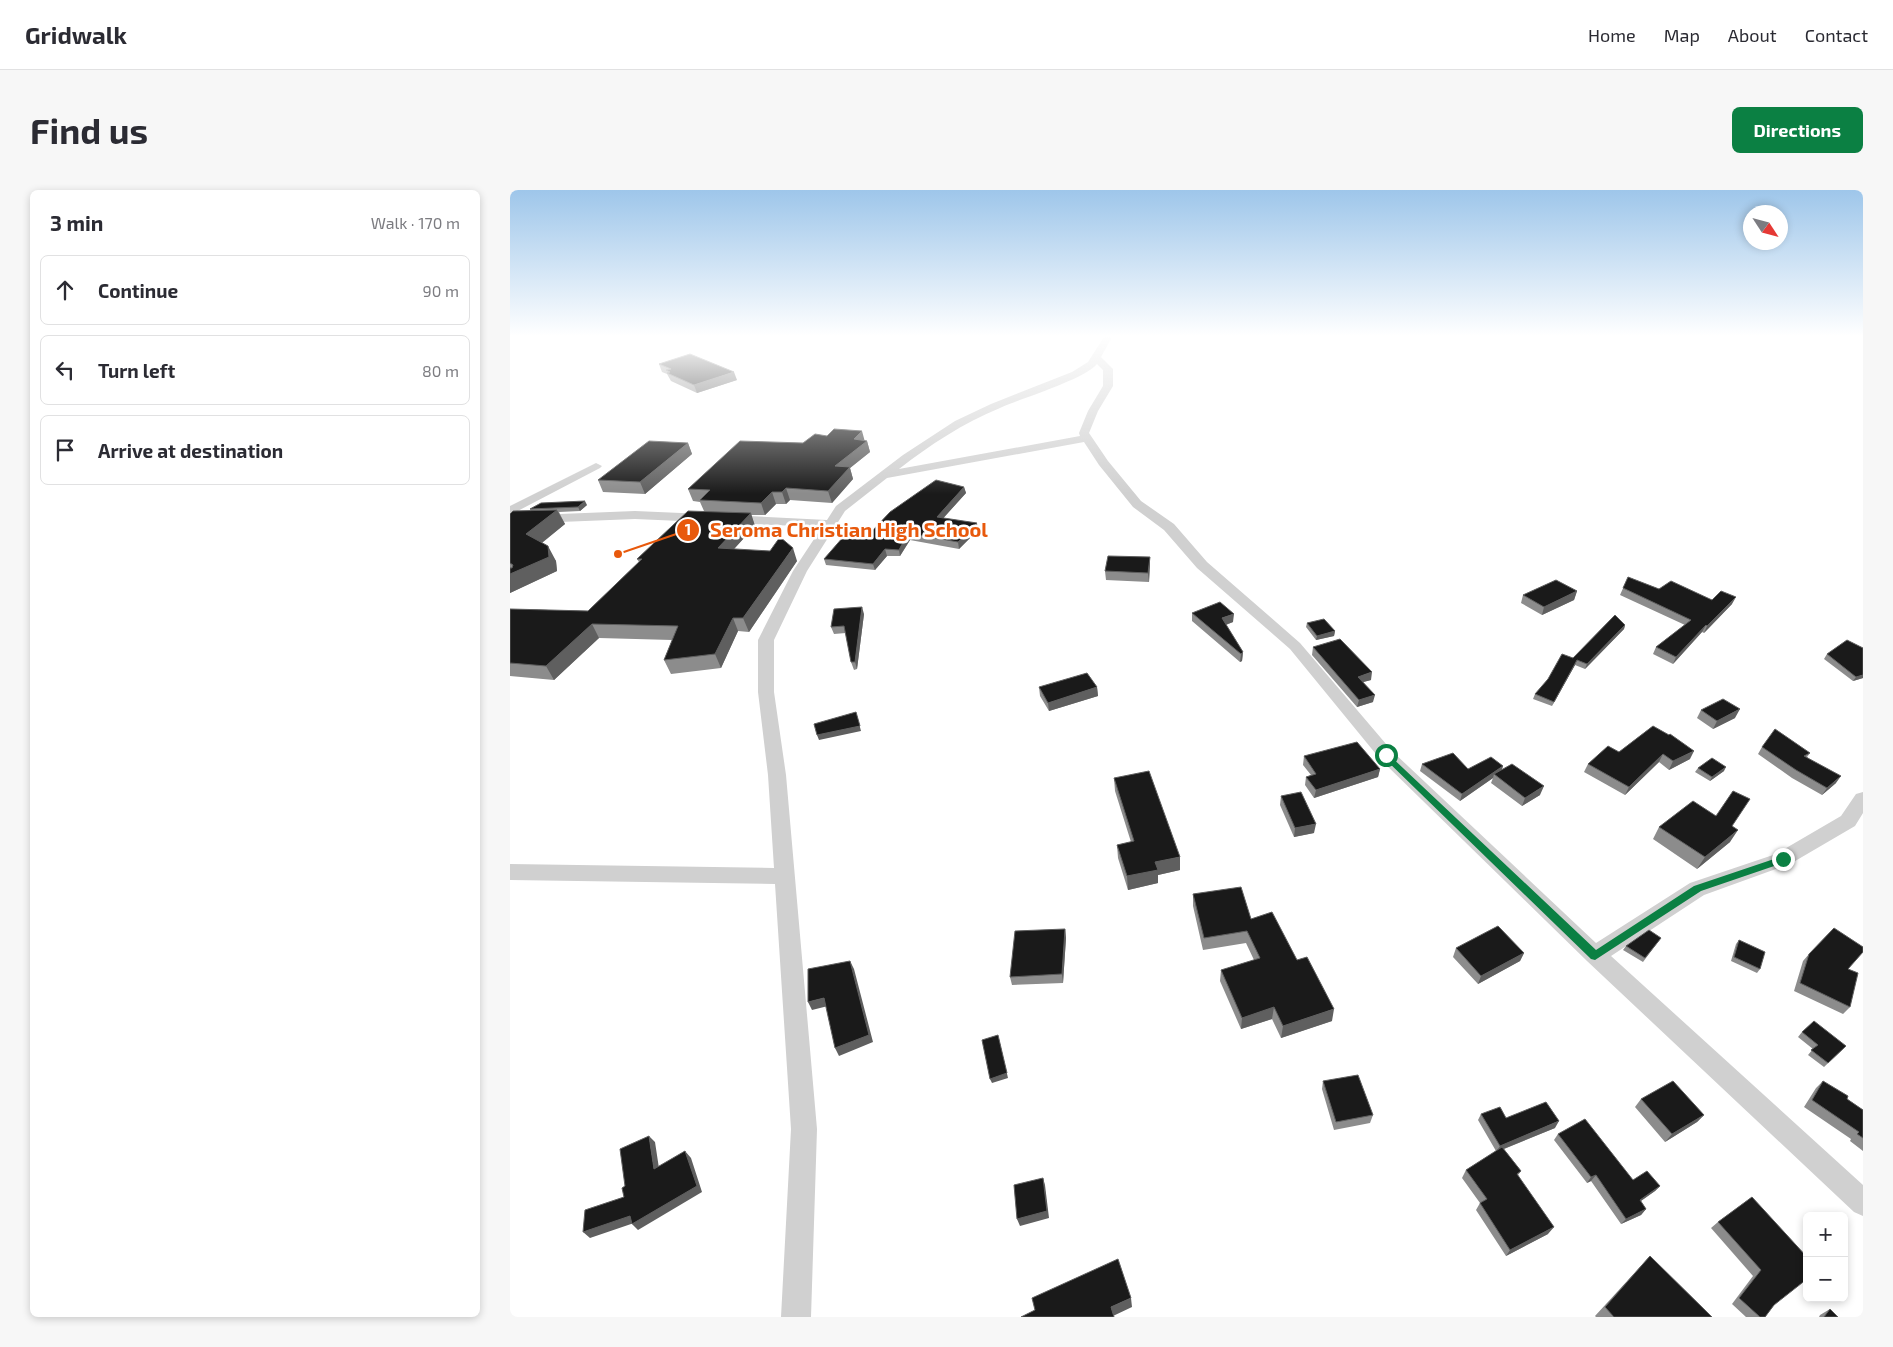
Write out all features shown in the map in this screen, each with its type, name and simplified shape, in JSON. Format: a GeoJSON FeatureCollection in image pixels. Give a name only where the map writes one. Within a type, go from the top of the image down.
{"type":"FeatureCollection","features":[{"type":"Feature","properties":{"kind":"street"},"geometry":{"type":"LineString","coordinates":[[796,1317],[804,1129],[778,775],[766,692],[766,640],[800,571],[840,509],[880,476],[960,424],[996,406],[1037,390]]}},
{"type":"Feature","properties":{"kind":"street"},"geometry":{"type":"LineString","coordinates":[[1106,390],[1093,411],[1084,433],[1103,463],[1137,504],[1168,527],[1202,565],[1295,646],[1386,755],[1595,956],[1863,1203]]}},
{"type":"Feature","properties":{"kind":"street"},"geometry":{"type":"LineString","coordinates":[[880,476],[1087,438]]}},
{"type":"Feature","properties":{"kind":"street"},"geometry":{"type":"LineString","coordinates":[[510,511],[596,466]]}},
{"type":"Feature","properties":{"kind":"street"},"geometry":{"type":"LineString","coordinates":[[510,520],[635,515],[830,524]]}},
{"type":"Feature","properties":{"kind":"street"},"geometry":{"type":"LineString","coordinates":[[1595,956],[1698,888],[1783,859],[1848,821],[1863,799]]}},
{"type":"Feature","properties":{"kind":"street"},"geometry":{"type":"LineString","coordinates":[[510,872],[785,876]]}},
{"type":"Feature","properties":{"kind":"building"},"geometry":{"type":"Polygon","coordinates":[[[834,429],[862,431],[854,439],[867,441],[835,466],[850,467],[828,491],[786,488],[782,492],[772,492],[761,503],[700,500],[710,490],[688,489],[740,441],[803,443],[815,434],[827,436],[834,429]]]}},
{"type":"Feature","properties":{"kind":"building"},"geometry":{"type":"Polygon","coordinates":[[[649,441],[688,443],[640,482],[598,480],[649,441]]]}},
{"type":"Feature","properties":{"kind":"building"},"geometry":{"type":"Polygon","coordinates":[[[936,480],[964,487],[937,517],[977,523],[958,542],[908,533],[899,550],[885,549],[873,564],[824,559],[851,528],[873,530],[890,512],[936,480]]]}},
{"type":"Feature","properties":{"kind":"building"},"geometry":{"type":"Polygon","coordinates":[[[585,501],[578,507],[530,509],[541,503],[585,501]]]}},
{"type":"Feature","properties":{"kind":"building"},"geometry":{"type":"Polygon","coordinates":[[[557,510],[526,534],[548,546],[549,557],[510,574],[510,568],[513,565],[510,563],[510,514],[513,511],[557,510]]]}},
{"type":"Feature","properties":{"kind":"building"},"geometry":{"type":"Polygon","coordinates":[[[688,511],[751,513],[718,548],[770,551],[780,537],[793,548],[743,618],[733,618],[715,654],[664,660],[678,626],[592,624],[546,666],[510,663],[510,609],[588,611],[642,559],[637,559],[688,511]]]}},
{"type":"Feature","properties":{"kind":"building"},"geometry":{"type":"Polygon","coordinates":[[[1108,556],[1150,557],[1148,573],[1105,571],[1108,556]]]}},
{"type":"Feature","properties":{"kind":"building"},"geometry":{"type":"Polygon","coordinates":[[[1628,577],[1659,589],[1671,581],[1712,600],[1721,591],[1736,597],[1676,657],[1656,647],[1691,620],[1623,588],[1628,577]]]}},
{"type":"Feature","properties":{"kind":"building"},"geometry":{"type":"Polygon","coordinates":[[[1556,580],[1577,591],[1544,607],[1523,595],[1556,580]]]}},
{"type":"Feature","properties":{"kind":"building"},"geometry":{"type":"Polygon","coordinates":[[[1220,602],[1234,614],[1222,618],[1243,652],[1241,654],[1192,613],[1220,602]]]}},
{"type":"Feature","properties":{"kind":"building"},"geometry":{"type":"Polygon","coordinates":[[[862,607],[855,662],[851,662],[844,626],[831,627],[834,609],[862,607]]]}},
{"type":"Feature","properties":{"kind":"building"},"geometry":{"type":"Polygon","coordinates":[[[1615,615],[1625,625],[1587,664],[1577,660],[1554,702],[1535,694],[1548,679],[1562,654],[1573,658],[1615,615]]]}},
{"type":"Feature","properties":{"kind":"building"},"geometry":{"type":"Polygon","coordinates":[[[1324,619],[1335,631],[1317,636],[1307,623],[1324,619]]]}},
{"type":"Feature","properties":{"kind":"building"},"geometry":{"type":"Polygon","coordinates":[[[1340,639],[1372,672],[1358,677],[1375,695],[1359,700],[1313,647],[1340,639]]]}},
{"type":"Feature","properties":{"kind":"building"},"geometry":{"type":"Polygon","coordinates":[[[1847,640],[1863,648],[1863,675],[1856,677],[1827,654],[1847,640]]]}},
{"type":"Feature","properties":{"kind":"building"},"geometry":{"type":"Polygon","coordinates":[[[1087,673],[1097,687],[1048,703],[1039,687],[1087,673]]]}},
{"type":"Feature","properties":{"kind":"building"},"geometry":{"type":"Polygon","coordinates":[[[1723,699],[1740,709],[1717,721],[1701,710],[1723,699]]]}},
{"type":"Feature","properties":{"kind":"building"},"geometry":{"type":"Polygon","coordinates":[[[856,712],[860,726],[817,735],[814,724],[856,712]]]}},
{"type":"Feature","properties":{"kind":"building"},"geometry":{"type":"Polygon","coordinates":[[[1653,726],[1670,734],[1694,751],[1673,761],[1663,754],[1629,787],[1588,764],[1608,746],[1619,752],[1653,726]]]}},
{"type":"Feature","properties":{"kind":"building"},"geometry":{"type":"Polygon","coordinates":[[[1775,729],[1810,753],[1804,756],[1841,776],[1827,788],[1762,747],[1775,729]]]}},
{"type":"Feature","properties":{"kind":"building"},"geometry":{"type":"Polygon","coordinates":[[[1357,742],[1380,769],[1316,790],[1306,777],[1316,774],[1304,756],[1357,742]]]}},
{"type":"Feature","properties":{"kind":"building"},"geometry":{"type":"Polygon","coordinates":[[[1453,753],[1468,769],[1491,757],[1503,766],[1462,794],[1422,764],[1453,753]]]}},
{"type":"Feature","properties":{"kind":"building"},"geometry":{"type":"Polygon","coordinates":[[[1712,758],[1726,767],[1712,777],[1698,768],[1712,758]]]}},
{"type":"Feature","properties":{"kind":"building"},"geometry":{"type":"Polygon","coordinates":[[[1512,764],[1544,786],[1525,798],[1494,774],[1512,764]]]}},
{"type":"Feature","properties":{"kind":"building"},"geometry":{"type":"Polygon","coordinates":[[[1149,771],[1180,857],[1155,862],[1158,870],[1127,876],[1117,845],[1134,841],[1114,778],[1149,771]]]}},
{"type":"Feature","properties":{"kind":"building"},"geometry":{"type":"Polygon","coordinates":[[[1733,791],[1750,799],[1732,826],[1738,830],[1705,857],[1659,827],[1693,801],[1716,816],[1733,791]]]}},
{"type":"Feature","properties":{"kind":"building"},"geometry":{"type":"Polygon","coordinates":[[[1301,792],[1316,824],[1295,828],[1281,796],[1301,792]]]}},
{"type":"Feature","properties":{"kind":"building"},"geometry":{"type":"Polygon","coordinates":[[[1241,887],[1251,919],[1272,912],[1297,960],[1307,957],[1334,1009],[1283,1026],[1274,1007],[1242,1018],[1221,970],[1260,958],[1247,931],[1204,938],[1193,894],[1241,887]]]}},
{"type":"Feature","properties":{"kind":"building"},"geometry":{"type":"Polygon","coordinates":[[[1498,926],[1524,953],[1481,976],[1456,948],[1498,926]]]}},
{"type":"Feature","properties":{"kind":"building"},"geometry":{"type":"Polygon","coordinates":[[[1834,928],[1863,947],[1863,952],[1848,969],[1858,973],[1850,1007],[1800,983],[1809,954],[1834,928]]]}},
{"type":"Feature","properties":{"kind":"building"},"geometry":{"type":"Polygon","coordinates":[[[1065,929],[1062,974],[1010,977],[1015,931],[1065,929]]]}},
{"type":"Feature","properties":{"kind":"building"},"geometry":{"type":"Polygon","coordinates":[[[1649,930],[1661,938],[1645,958],[1626,946],[1649,930]]]}},
{"type":"Feature","properties":{"kind":"building"},"geometry":{"type":"Polygon","coordinates":[[[1739,940],[1765,952],[1760,969],[1734,957],[1739,940]]]}},
{"type":"Feature","properties":{"kind":"building"},"geometry":{"type":"Polygon","coordinates":[[[850,961],[869,1035],[835,1048],[824,998],[808,1002],[808,969],[850,961]]]}},
{"type":"Feature","properties":{"kind":"building"},"geometry":{"type":"Polygon","coordinates":[[[1814,1021],[1846,1046],[1828,1063],[1811,1050],[1818,1045],[1802,1032],[1814,1021]]]}},
{"type":"Feature","properties":{"kind":"building"},"geometry":{"type":"Polygon","coordinates":[[[998,1035],[1007,1073],[990,1079],[982,1040],[998,1035]]]}},
{"type":"Feature","properties":{"kind":"building"},"geometry":{"type":"Polygon","coordinates":[[[1358,1075],[1373,1115],[1336,1122],[1323,1081],[1358,1075]]]}},
{"type":"Feature","properties":{"kind":"building"},"geometry":{"type":"Polygon","coordinates":[[[1673,1081],[1704,1115],[1672,1134],[1641,1099],[1673,1081]]]}},
{"type":"Feature","properties":{"kind":"building"},"geometry":{"type":"Polygon","coordinates":[[[1823,1081],[1848,1096],[1847,1099],[1863,1110],[1863,1138],[1857,1134],[1859,1132],[1812,1100],[1823,1081]]]}},
{"type":"Feature","properties":{"kind":"building"},"geometry":{"type":"Polygon","coordinates":[[[1546,1102],[1559,1121],[1500,1146],[1481,1114],[1500,1107],[1506,1118],[1546,1102]]]}},
{"type":"Feature","properties":{"kind":"building"},"geometry":{"type":"Polygon","coordinates":[[[1585,1119],[1633,1180],[1647,1171],[1660,1186],[1640,1200],[1646,1209],[1626,1219],[1596,1175],[1591,1177],[1558,1134],[1585,1119]]]}},
{"type":"Feature","properties":{"kind":"building"},"geometry":{"type":"Polygon","coordinates":[[[649,1136],[654,1169],[685,1151],[697,1186],[632,1224],[630,1216],[583,1232],[585,1210],[624,1197],[622,1188],[625,1186],[620,1149],[649,1136]]]}},
{"type":"Feature","properties":{"kind":"building"},"geometry":{"type":"Polygon","coordinates":[[[1502,1147],[1521,1171],[1517,1174],[1554,1227],[1510,1250],[1480,1203],[1487,1199],[1466,1170],[1502,1147]]]}},
{"type":"Feature","properties":{"kind":"building"},"geometry":{"type":"Polygon","coordinates":[[[1043,1178],[1047,1211],[1017,1219],[1014,1185],[1043,1178]]]}},
{"type":"Feature","properties":{"kind":"building"},"geometry":{"type":"Polygon","coordinates":[[[1752,1197],[1803,1253],[1803,1282],[1774,1305],[1765,1317],[1760,1317],[1739,1298],[1761,1270],[1718,1222],[1752,1197]]]}},
{"type":"Feature","properties":{"kind":"building"},"geometry":{"type":"Polygon","coordinates":[[[1650,1256],[1712,1317],[1614,1317],[1605,1307],[1650,1256]]]}},
{"type":"Feature","properties":{"kind":"building"},"geometry":{"type":"Polygon","coordinates":[[[1118,1259],[1131,1298],[1111,1307],[1114,1317],[1021,1317],[1035,1310],[1032,1298],[1118,1259]]]}},
{"type":"Feature","properties":{"kind":"building"},"geometry":{"type":"Polygon","coordinates":[[[1830,1309],[1838,1317],[1824,1317],[1830,1309]]]}},
{"type":"Feature","properties":{"kind":"place","name":"Seroma Christian High School"},"geometry":{"type":"Point","coordinates":[618,554]}},
{"type":"Feature","properties":{"kind":"route"},"geometry":{"type":"LineString","coordinates":[[1386,755],[1595,956],[1698,888],[1783,859]]}}]}
